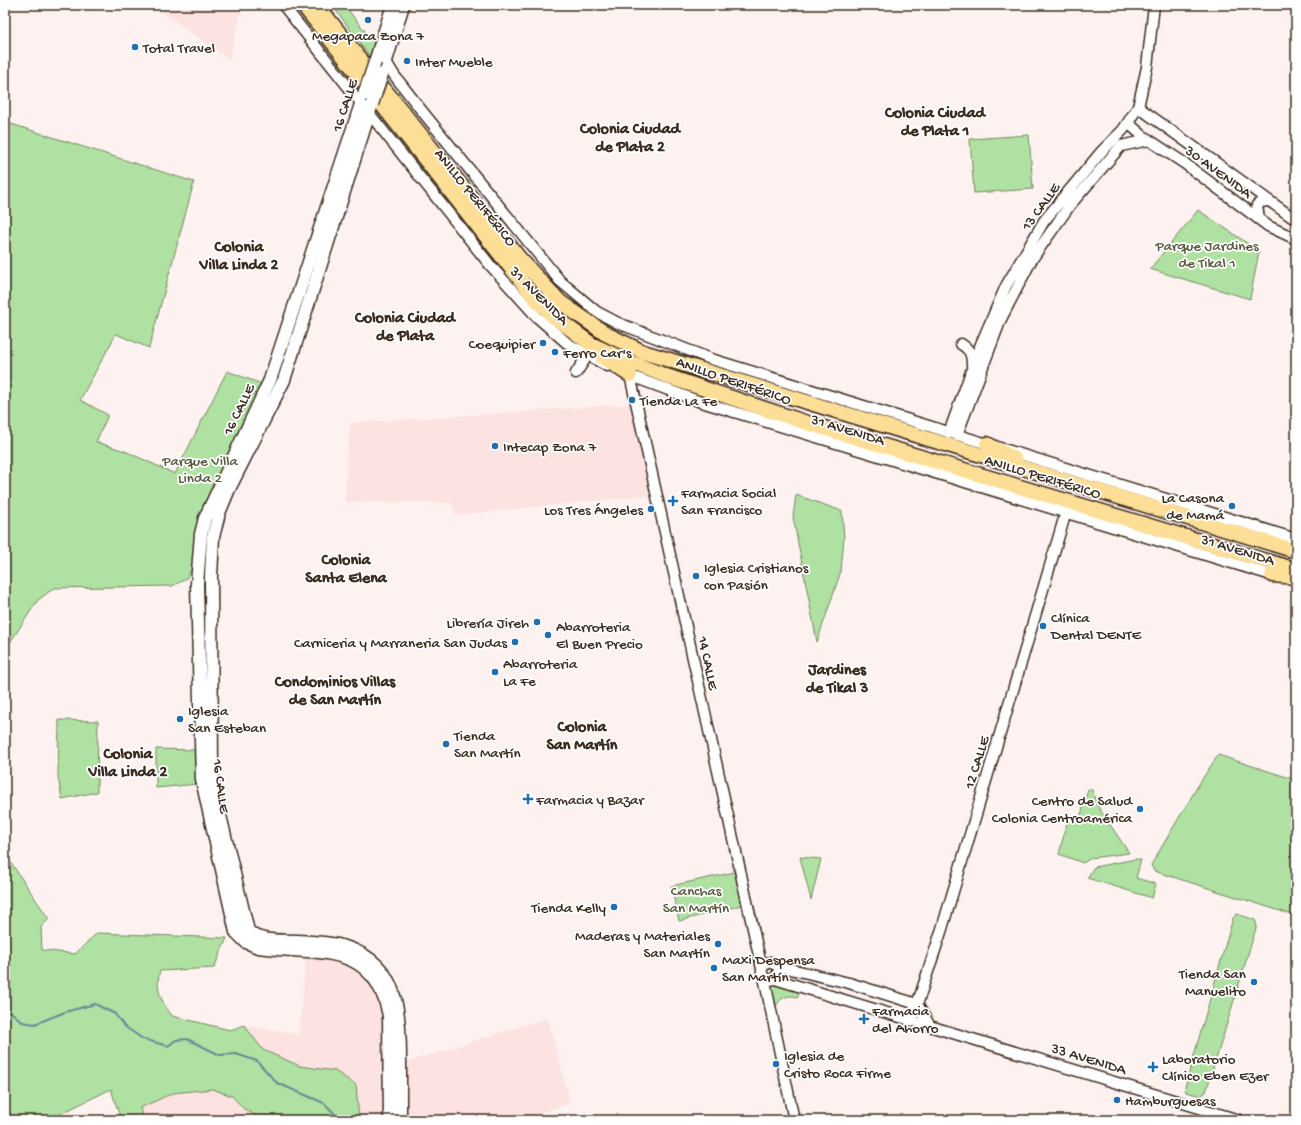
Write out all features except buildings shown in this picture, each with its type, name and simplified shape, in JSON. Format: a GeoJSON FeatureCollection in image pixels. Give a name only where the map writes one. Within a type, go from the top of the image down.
{"type":"FeatureCollection","features":[{"type":"Feature","properties":{"kind":"highway","name":"ANILLO PERIFÉRICO"},"geometry":{"type":"LineString","coordinates":[[303,5],[534,297],[586,347],[807,423],[1296,570]]}},
{"type":"Feature","properties":{"kind":"highway","name":"ANILLO PERIFÉRICO"},"geometry":{"type":"LineString","coordinates":[[317,5],[520,259],[560,302],[585,321],[625,344],[644,352],[1296,551]]}},
{"type":"Feature","properties":{"kind":"highway"},"geometry":{"type":"LineString","coordinates":[[586,347],[630,375]]}},
{"type":"Feature","properties":{"kind":"highway"},"geometry":{"type":"LineString","coordinates":[[763,419],[807,423]]}},
{"type":"Feature","properties":{"kind":"highway"},"geometry":{"type":"LineString","coordinates":[[987,444],[1045,475]]}},
{"type":"Feature","properties":{"kind":"highway"},"geometry":{"type":"LineString","coordinates":[[1272,575],[1296,577]]}},
{"type":"Feature","properties":{"kind":"main road","name":"16 CALLE"},"geometry":{"type":"LineString","coordinates":[[393,5],[380,61],[284,380],[229,489],[219,513],[213,537],[210,630],[212,773],[215,794],[248,931],[258,938],[338,945],[361,954],[374,962],[383,972],[396,997],[398,1011],[395,1075]]}},
{"type":"Feature","properties":{"kind":"main road","name":"16 CALLE"},"geometry":{"type":"LineString","coordinates":[[395,1075],[386,999],[381,986],[372,974],[362,965],[342,956],[258,947],[246,942],[236,932],[202,780],[197,584],[201,534],[204,518],[270,380],[367,104],[382,74],[380,61],[403,5]]}},
{"type":"Feature","properties":{"kind":"main road"},"geometry":{"type":"LineString","coordinates":[[390,1120],[395,1090],[395,1075]]}},
{"type":"Feature","properties":{"kind":"main road"},"geometry":{"type":"LineString","coordinates":[[395,1090],[400,1120]]}},
{"type":"Feature","properties":{"kind":"street","name":"31 AVENIDA"},"geometry":{"type":"LineString","coordinates":[[283,5],[367,104],[416,173],[490,265],[537,317],[567,343],[586,347]]}},
{"type":"Feature","properties":{"kind":"street","name":"13 CALLE"},"geometry":{"type":"LineString","coordinates":[[953,434],[972,368],[1006,286],[1044,221],[1128,123],[1138,106],[1147,68],[1154,5]]}},
{"type":"Feature","properties":{"kind":"street","name":"31 AVENIDA"},"geometry":{"type":"LineString","coordinates":[[380,61],[394,75],[560,281],[597,312],[618,323],[702,356],[1296,539]]}},
{"type":"Feature","properties":{"kind":"street","name":"30 AVENIDA"},"geometry":{"type":"LineString","coordinates":[[1138,106],[1296,220]]}},
{"type":"Feature","properties":{"kind":"street","name":"30 AVENIDA"},"geometry":{"type":"LineString","coordinates":[[1128,123],[1146,138],[1184,163],[1268,226],[1296,239]]}},
{"type":"Feature","properties":{"kind":"street"},"geometry":{"type":"LineString","coordinates":[[1109,145],[1127,137],[1146,138]]}},
{"type":"Feature","properties":{"kind":"street","name":"13 CALLE"},"geometry":{"type":"LineString","coordinates":[[953,434],[1001,319],[1032,259],[1070,205],[1121,146],[1146,138]]}},
{"type":"Feature","properties":{"kind":"street"},"geometry":{"type":"LineString","coordinates":[[1259,219],[1257,205],[1261,202],[1268,201]]}},
{"type":"Feature","properties":{"kind":"street"},"geometry":{"type":"LineString","coordinates":[[961,344],[972,354],[972,368]]}},
{"type":"Feature","properties":{"kind":"street"},"geometry":{"type":"LineString","coordinates":[[576,373],[584,361],[586,347]]}},
{"type":"Feature","properties":{"kind":"street","name":"31 AVENIDA"},"geometry":{"type":"LineString","coordinates":[[630,375],[698,401],[763,419],[1296,583]]}},
{"type":"Feature","properties":{"kind":"street","name":"14 CALLE"},"geometry":{"type":"LineString","coordinates":[[630,375],[766,973],[794,1120]]}},
{"type":"Feature","properties":{"kind":"street","name":"12 CALLE"},"geometry":{"type":"LineString","coordinates":[[912,1020],[941,932],[1066,512]]}},
{"type":"Feature","properties":{"kind":"street"},"geometry":{"type":"LineString","coordinates":[[766,973],[779,971],[778,966],[849,983],[917,1004],[930,1026]]}},
{"type":"Feature","properties":{"kind":"street","name":"33 AVENIDA"},"geometry":{"type":"LineString","coordinates":[[766,973],[930,1026],[1239,1120]]}},
{"type":"Feature","properties":{"kind":"shaded area"},"geometry":{"type":"Polygon","coordinates":[[[153,5],[243,5],[229,60],[153,5]]]}},
{"type":"Feature","properties":{"kind":"shaded area","name":"Intecap Zona 7"},"geometry":{"type":"Polygon","coordinates":[[[633,404],[652,495],[456,515],[452,503],[345,502],[346,460],[351,423],[633,404]]]}},
{"type":"Feature","properties":{"kind":"shaded area"},"geometry":{"type":"Polygon","coordinates":[[[306,956],[341,960],[358,968],[372,980],[382,1006],[386,1120],[359,1120],[356,1084],[335,1071],[300,1066],[263,1050],[244,1025],[299,1034],[306,956]]]}},
{"type":"Feature","properties":{"kind":"shaded area"},"geometry":{"type":"Polygon","coordinates":[[[548,1018],[570,1103],[518,1120],[407,1120],[404,1063],[548,1018]]]}},
{"type":"Feature","properties":{"kind":"shaded area"},"geometry":{"type":"Polygon","coordinates":[[[212,1089],[232,1096],[244,1109],[264,1120],[143,1120],[140,1108],[173,1093],[212,1089]]]}},
{"type":"Feature","properties":{"kind":"green space"},"geometry":{"type":"Polygon","coordinates":[[[332,5],[344,5],[377,46],[372,59],[332,5]]]}},
{"type":"Feature","properties":{"kind":"green space","name":"Parque Villa Linda 2"},"geometry":{"type":"Polygon","coordinates":[[[5,122],[194,182],[149,348],[116,334],[80,400],[108,415],[96,442],[125,451],[175,474],[227,371],[262,384],[207,502],[199,556],[186,579],[172,586],[54,588],[38,600],[5,650],[5,122]]]}},
{"type":"Feature","properties":{"kind":"green space"},"geometry":{"type":"Polygon","coordinates":[[[1029,135],[1033,189],[974,193],[970,139],[1029,135]]]}},
{"type":"Feature","properties":{"kind":"green space","name":"Parque Jardines de Tikal 1"},"geometry":{"type":"Polygon","coordinates":[[[1198,210],[1259,251],[1250,299],[1150,269],[1198,210]]]}},
{"type":"Feature","properties":{"kind":"green space"},"geometry":{"type":"Polygon","coordinates":[[[796,495],[842,511],[844,538],[841,571],[817,642],[793,517],[796,495]]]}},
{"type":"Feature","properties":{"kind":"green space"},"geometry":{"type":"Polygon","coordinates":[[[59,720],[98,721],[97,792],[62,799],[58,777],[59,720]]]}},
{"type":"Feature","properties":{"kind":"green space"},"geometry":{"type":"Polygon","coordinates":[[[156,749],[197,750],[198,784],[156,788],[156,749]]]}},
{"type":"Feature","properties":{"kind":"green space"},"geometry":{"type":"Polygon","coordinates":[[[1218,755],[1296,780],[1296,916],[1154,871],[1151,865],[1218,755]]]}},
{"type":"Feature","properties":{"kind":"green space"},"geometry":{"type":"Polygon","coordinates":[[[1088,789],[1092,790],[1097,805],[1129,853],[1091,858],[1083,863],[1059,854],[1067,823],[1081,815],[1088,789]]]}},
{"type":"Feature","properties":{"kind":"green space"},"geometry":{"type":"Polygon","coordinates":[[[5,854],[49,919],[41,927],[42,950],[75,954],[97,933],[227,938],[214,968],[160,971],[158,984],[160,995],[172,1016],[230,1030],[244,1025],[263,1050],[300,1066],[335,1071],[356,1085],[359,1120],[264,1120],[244,1109],[232,1096],[212,1089],[173,1093],[140,1108],[143,1120],[121,1120],[111,1089],[52,1118],[53,1120],[18,1120],[5,1110],[5,854]]]}},
{"type":"Feature","properties":{"kind":"green space"},"geometry":{"type":"Polygon","coordinates":[[[800,857],[821,859],[811,900],[800,857]]]}},
{"type":"Feature","properties":{"kind":"green space"},"geometry":{"type":"Polygon","coordinates":[[[1136,859],[1141,860],[1136,878],[1156,884],[1152,898],[1087,878],[1094,867],[1136,859]]]}},
{"type":"Feature","properties":{"kind":"green space","name":"Canchas San Martín"},"geometry":{"type":"Polygon","coordinates":[[[735,872],[742,905],[679,921],[671,886],[735,872]]]}},
{"type":"Feature","properties":{"kind":"green space"},"geometry":{"type":"Polygon","coordinates":[[[1237,914],[1255,920],[1257,925],[1206,1092],[1201,1096],[1186,1092],[1185,1087],[1233,918],[1237,914]]]}},
{"type":"Feature","properties":{"kind":"green space"},"geometry":{"type":"Polygon","coordinates":[[[771,984],[799,992],[798,997],[790,996],[784,998],[775,1008],[771,984]]]}},
{"type":"Feature","properties":{"kind":"waterway"},"geometry":{"type":"LineString","coordinates":[[5,1012],[11,1012],[22,1022],[35,1024],[65,1012],[95,1004],[115,1014],[124,1026],[143,1039],[168,1046],[176,1040],[187,1039],[220,1055],[236,1054],[257,1061],[277,1083],[324,1103],[335,1114],[337,1120]]}},
{"type":"Feature","properties":{"kind":"place","name":"Megapaca Zona 7"},"geometry":{"type":"Point","coordinates":[368,20]}},
{"type":"Feature","properties":{"kind":"place","name":"Total Travel"},"geometry":{"type":"Point","coordinates":[135,47]}},
{"type":"Feature","properties":{"kind":"place","name":"Inter Mueble"},"geometry":{"type":"Point","coordinates":[407,61]}},
{"type":"Feature","properties":{"kind":"place","name":"Coequipier"},"geometry":{"type":"Point","coordinates":[543,343]}},
{"type":"Feature","properties":{"kind":"place","name":"Ferro Car's"},"geometry":{"type":"Point","coordinates":[555,352]}},
{"type":"Feature","properties":{"kind":"place","name":"Tienda La Fe"},"geometry":{"type":"Point","coordinates":[632,400]}},
{"type":"Feature","properties":{"kind":"place","name":"Intecap Zona 7"},"geometry":{"type":"Point","coordinates":[495,446]}},
{"type":"Feature","properties":{"kind":"place","name":"Farmacia Social San Francisco"},"geometry":{"type":"Point","coordinates":[673,501]}},
{"type":"Feature","properties":{"kind":"place","name":"La Casona de Mamá"},"geometry":{"type":"Point","coordinates":[1232,506]}},
{"type":"Feature","properties":{"kind":"place","name":"Los Tres Ángeles"},"geometry":{"type":"Point","coordinates":[651,509]}},
{"type":"Feature","properties":{"kind":"place","name":"Iglesia Cristianos con Pasión"},"geometry":{"type":"Point","coordinates":[696,576]}},
{"type":"Feature","properties":{"kind":"place","name":"Librería Jireh"},"geometry":{"type":"Point","coordinates":[537,622]}},
{"type":"Feature","properties":{"kind":"place","name":"Clínica Dental DENTE"},"geometry":{"type":"Point","coordinates":[1043,626]}},
{"type":"Feature","properties":{"kind":"place","name":"Abarroteria El Buen Precio"},"geometry":{"type":"Point","coordinates":[548,635]}},
{"type":"Feature","properties":{"kind":"place","name":"Carniceria y Marraneria San Judas"},"geometry":{"type":"Point","coordinates":[515,642]}},
{"type":"Feature","properties":{"kind":"place","name":"Abarroteria La Fe"},"geometry":{"type":"Point","coordinates":[495,672]}},
{"type":"Feature","properties":{"kind":"place","name":"Iglesia San Esteban"},"geometry":{"type":"Point","coordinates":[180,719]}},
{"type":"Feature","properties":{"kind":"place","name":"Tienda San Martín"},"geometry":{"type":"Point","coordinates":[446,744]}},
{"type":"Feature","properties":{"kind":"place","name":"Farmacia y Bazar"},"geometry":{"type":"Point","coordinates":[528,799]}},
{"type":"Feature","properties":{"kind":"place","name":"Centro de Salud Colonia Centroamérica"},"geometry":{"type":"Point","coordinates":[1140,809]}},
{"type":"Feature","properties":{"kind":"place","name":"Tienda Kelly"},"geometry":{"type":"Point","coordinates":[614,907]}},
{"type":"Feature","properties":{"kind":"place","name":"Maderas y Materiales San Martín"},"geometry":{"type":"Point","coordinates":[718,944]}},
{"type":"Feature","properties":{"kind":"place","name":"Maxi Despensa San Martín"},"geometry":{"type":"Point","coordinates":[714,968]}},
{"type":"Feature","properties":{"kind":"place","name":"Tienda San Manuelito"},"geometry":{"type":"Point","coordinates":[1254,982]}},
{"type":"Feature","properties":{"kind":"place","name":"Farmacia del Ahorro"},"geometry":{"type":"Point","coordinates":[864,1019]}},
{"type":"Feature","properties":{"kind":"place","name":"Iglesia de Cristo Roca Firme"},"geometry":{"type":"Point","coordinates":[776,1064]}},
{"type":"Feature","properties":{"kind":"place","name":"Laboratorio Clínico Eben Ezer"},"geometry":{"type":"Point","coordinates":[1153,1067]}},
{"type":"Feature","properties":{"kind":"place","name":"Hamburguesas"},"geometry":{"type":"Point","coordinates":[1117,1100]}},
{"type":"Feature","properties":{"kind":"district","name":"Colonia Ciudad de Plata 1"},"geometry":{"type":"Point","coordinates":[935,120]}},
{"type":"Feature","properties":{"kind":"district","name":"Colonia Ciudad de Plata 2"},"geometry":{"type":"Point","coordinates":[630,136]}},
{"type":"Feature","properties":{"kind":"district","name":"Colonia Villa Linda 2"},"geometry":{"type":"Point","coordinates":[239,254]}},
{"type":"Feature","properties":{"kind":"district","name":"Colonia Ciudad de Plata"},"geometry":{"type":"Point","coordinates":[405,325]}},
{"type":"Feature","properties":{"kind":"district","name":"Colonia Santa Elena"},"geometry":{"type":"Point","coordinates":[346,567]}},
{"type":"Feature","properties":{"kind":"district","name":"Jardines de Tikal 3"},"geometry":{"type":"Point","coordinates":[837,677]}},
{"type":"Feature","properties":{"kind":"district","name":"Condominios Villas de San Martín"},"geometry":{"type":"Point","coordinates":[335,689]}},
{"type":"Feature","properties":{"kind":"district","name":"Colonia San Martín"},"geometry":{"type":"Point","coordinates":[582,734]}},
{"type":"Feature","properties":{"kind":"district","name":"Colonia Villa Linda 2"},"geometry":{"type":"Point","coordinates":[128,761]}}]}
